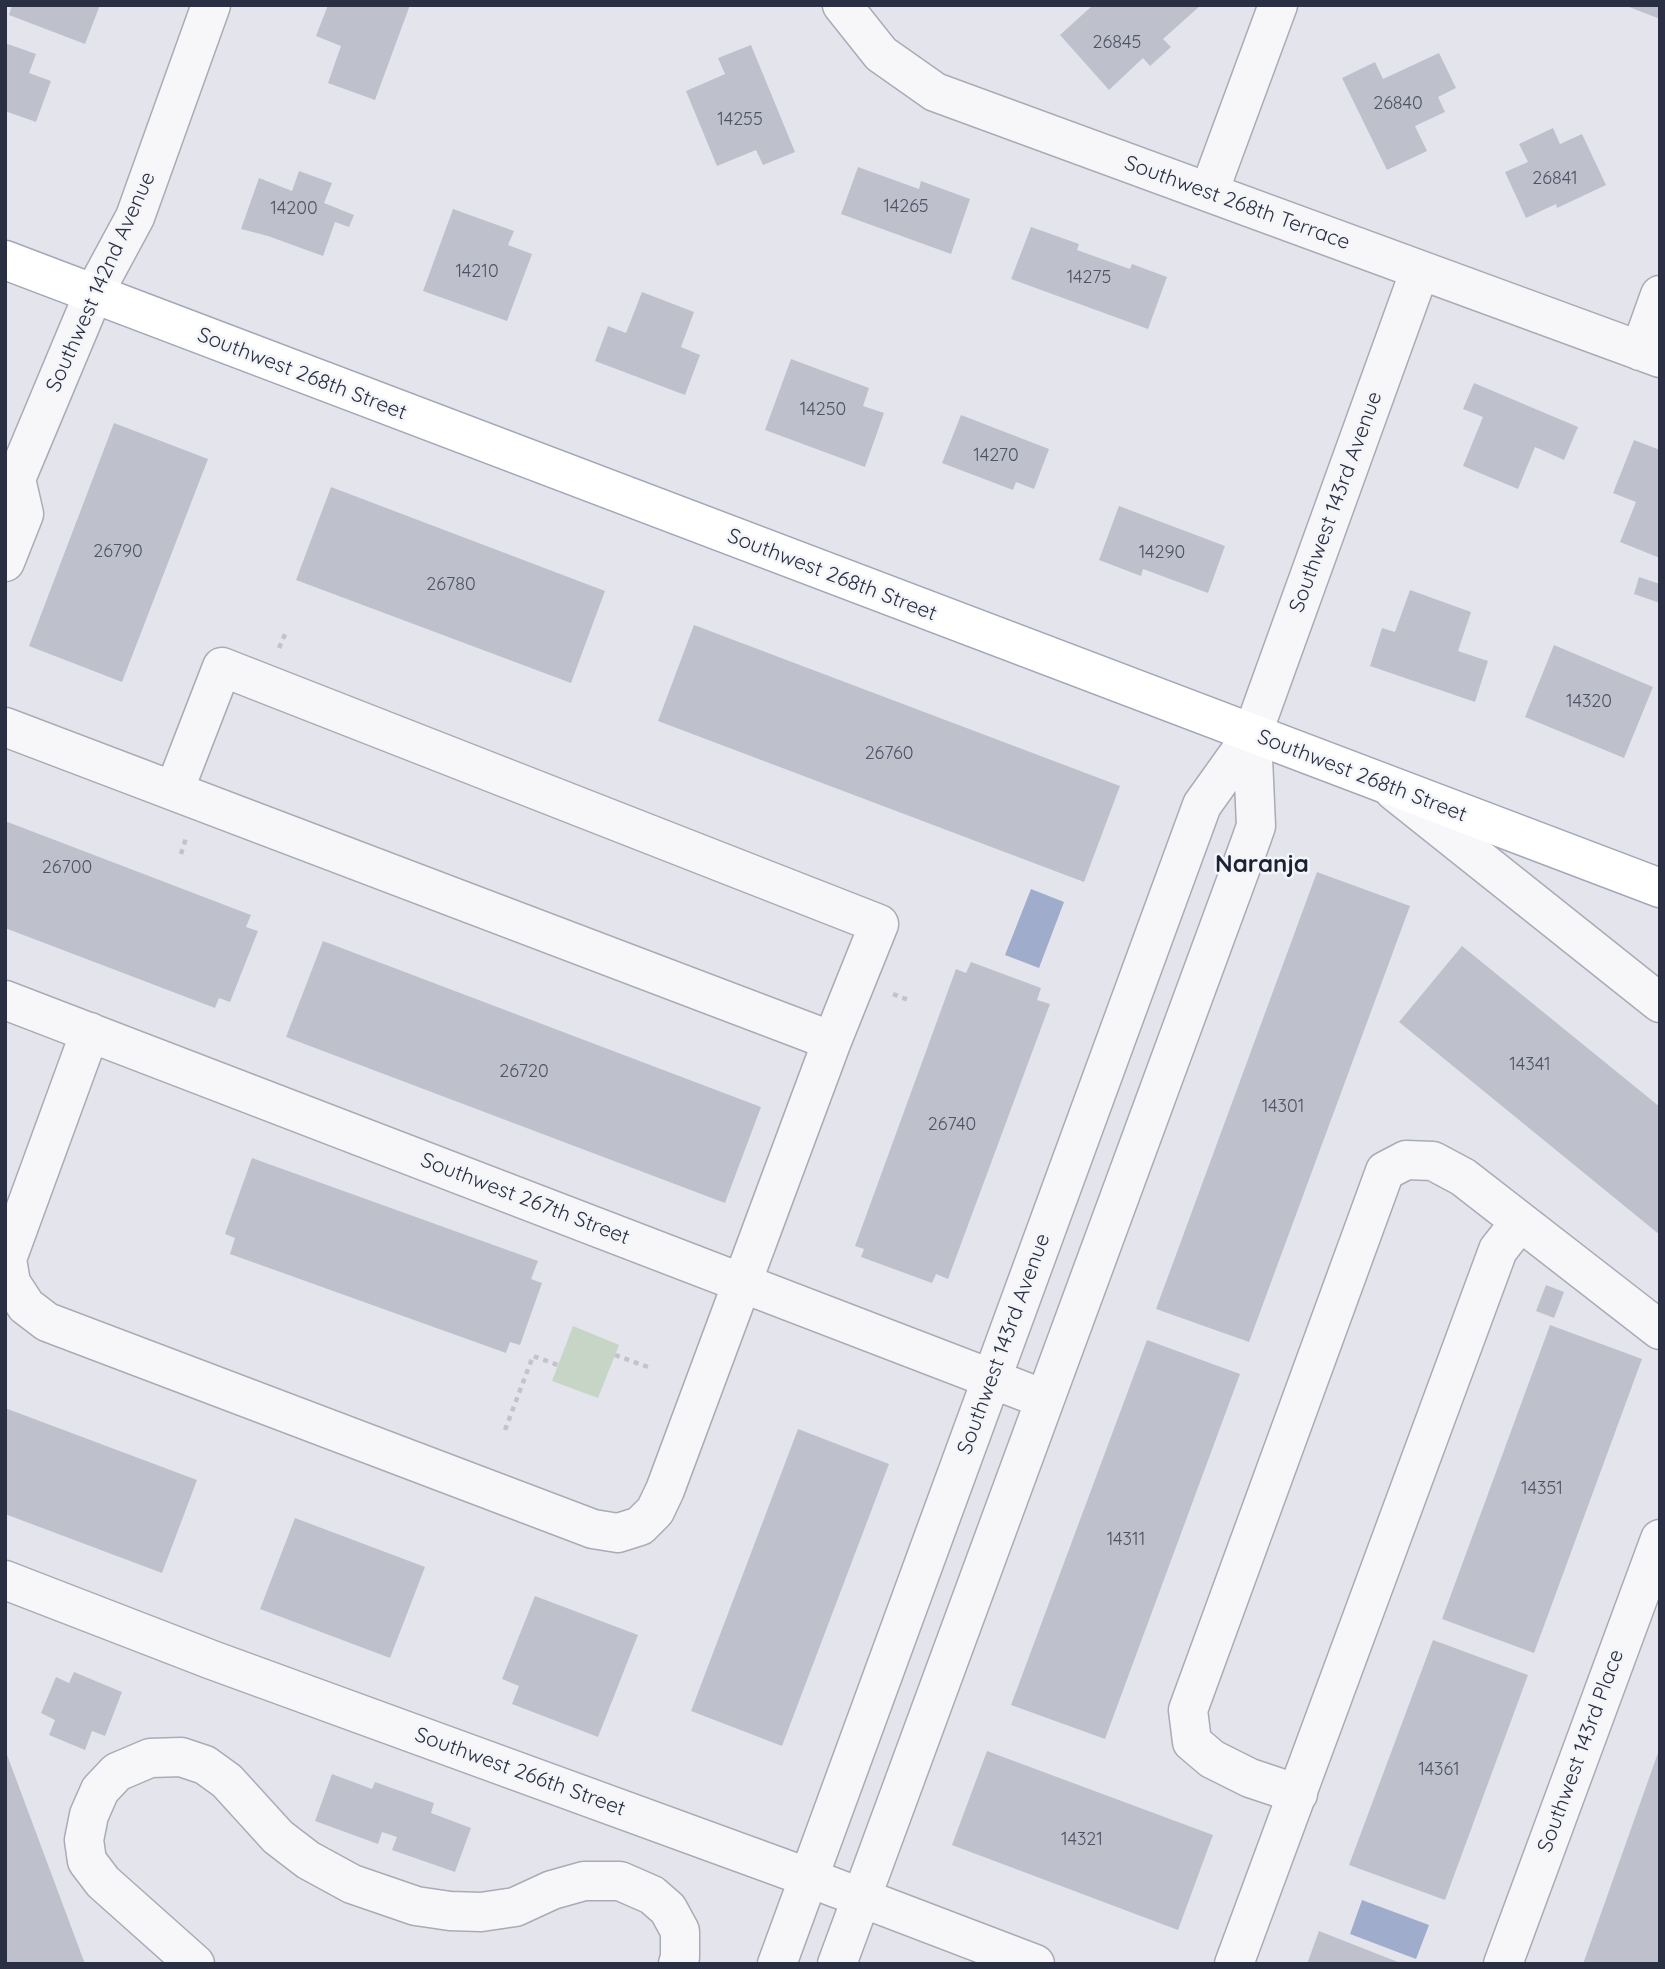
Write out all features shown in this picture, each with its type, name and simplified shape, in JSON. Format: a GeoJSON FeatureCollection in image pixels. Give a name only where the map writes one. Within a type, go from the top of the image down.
{"type":"FeatureCollection","features":[{"type":"Feature","properties":{"kind":"main road","name":"Southwest 268th Street"},"geometry":{"type":"LineString","coordinates":[[5,260],[1660,888]]}},
{"type":"Feature","properties":{"kind":"street","name":"Southwest 142nd Avenue"},"geometry":{"type":"LineString","coordinates":[[5,562],[24,514],[11,483],[93,295],[135,217],[211,5]]}},
{"type":"Feature","properties":{"kind":"street","name":"Southwest 268th Terrace"},"geometry":{"type":"LineString","coordinates":[[842,5],[881,54],[935,92],[1650,354]]}},
{"type":"Feature","properties":{"kind":"street"},"geometry":{"type":"LineString","coordinates":[[1209,192],[1278,5]]}},
{"type":"Feature","properties":{"kind":"street","name":"Southwest 143rd Avenue"},"geometry":{"type":"LineString","coordinates":[[777,1964],[1202,805],[1252,735],[1420,270]]}},
{"type":"Feature","properties":{"kind":"street"},"geometry":{"type":"LineString","coordinates":[[1650,354],[1660,295]]}},
{"type":"Feature","properties":{"kind":"street"},"geometry":{"type":"LineString","coordinates":[[90,1032],[7,1259],[11,1283],[26,1306],[47,1322],[593,1529],[618,1533],[640,1526],[655,1511],[832,1041],[879,924],[222,667],[174,790]]}},
{"type":"Feature","properties":{"kind":"street"},"geometry":{"type":"LineString","coordinates":[[5,727],[832,1041]]}},
{"type":"Feature","properties":{"kind":"street","name":"Southwest 143rd Avenue"},"geometry":{"type":"LineString","coordinates":[[837,1964],[1256,826],[1252,735]]}},
{"type":"Feature","properties":{"kind":"street"},"geometry":{"type":"LineString","coordinates":[[1387,786],[1660,1003]]}},
{"type":"Feature","properties":{"kind":"street","name":"Southwest 267th Street"},"geometry":{"type":"LineString","coordinates":[[5,1000],[1044,1399]]}},
{"type":"Feature","properties":{"kind":"street"},"geometry":{"type":"LineString","coordinates":[[1298,1794],[1250,1778],[1212,1759],[1192,1742],[1188,1710],[1385,1171],[1406,1160],[1433,1161],[1463,1177],[1660,1330]]}},
{"type":"Feature","properties":{"kind":"street"},"geometry":{"type":"LineString","coordinates":[[1234,1964],[1498,1250],[1521,1222]]}},
{"type":"Feature","properties":{"kind":"street","name":"Southwest 143rd Place"},"geometry":{"type":"LineString","coordinates":[[1503,1964],[1660,1539]]}},
{"type":"Feature","properties":{"kind":"street","name":"Southwest 266th Street"},"geometry":{"type":"LineString","coordinates":[[5,1580],[186,1650],[807,1877],[1035,1964]]}},
{"type":"Feature","properties":{"kind":"street"},"geometry":{"type":"LineString","coordinates":[[195,1964],[103,1882],[87,1861],[83,1840],[89,1815],[100,1790],[117,1772],[150,1758],[181,1757],[205,1765],[227,1781],[278,1837],[308,1860],[352,1884],[416,1906],[481,1912],[515,1907],[552,1890],[584,1881],[620,1881],[652,1895],[668,1909],[680,1931],[678,1964]]}},
{"type":"Feature","properties":{"kind":"path"},"geometry":{"type":"LineString","coordinates":[[615,1355],[648,1367]]}},
{"type":"Feature","properties":{"kind":"path"},"geometry":{"type":"LineString","coordinates":[[505,1430],[533,1356],[558,1365]]}},
{"type":"Feature","properties":{"kind":"green space"},"geometry":{"type":"Polygon","coordinates":[[[573,1326],[619,1345],[598,1398],[552,1381],[573,1326]]]}},
{"type":"Feature","properties":{"kind":"water"},"geometry":{"type":"Polygon","coordinates":[[[1031,889],[1064,902],[1039,968],[1005,955],[1031,889]]]}},
{"type":"Feature","properties":{"kind":"water"},"geometry":{"type":"Polygon","coordinates":[[[1362,1900],[1429,1925],[1416,1959],[1350,1934],[1362,1900]]]}},
{"type":"Feature","properties":{"kind":"building"},"geometry":{"type":"Polygon","coordinates":[[[12,5],[100,5],[85,44],[9,15],[12,5]]]}},
{"type":"Feature","properties":{"kind":"building"},"geometry":{"type":"Polygon","coordinates":[[[328,5],[410,5],[375,100],[328,83],[341,46],[316,36],[328,5]]]}},
{"type":"Feature","properties":{"kind":"building"},"geometry":{"type":"Polygon","coordinates":[[[1093,5],[1201,5],[1163,39],[1171,47],[1150,66],[1143,58],[1109,90],[1060,35],[1093,5]]]}},
{"type":"Feature","properties":{"kind":"building"},"geometry":{"type":"Polygon","coordinates":[[[1624,5],[1660,5],[1660,19],[1624,5]]]}},
{"type":"Feature","properties":{"kind":"building"},"geometry":{"type":"Polygon","coordinates":[[[5,43],[36,54],[29,73],[51,81],[36,122],[5,111],[5,43]]]}},
{"type":"Feature","properties":{"kind":"building"},"geometry":{"type":"Polygon","coordinates":[[[751,45],[795,152],[763,165],[756,150],[717,166],[686,91],[725,74],[718,58],[751,45]]]}},
{"type":"Feature","properties":{"kind":"building"},"geometry":{"type":"Polygon","coordinates":[[[1439,53],[1456,88],[1438,97],[1445,112],[1415,126],[1427,151],[1387,170],[1342,78],[1375,62],[1383,79],[1439,53]]]}},
{"type":"Feature","properties":{"kind":"building"},"geometry":{"type":"Polygon","coordinates":[[[1553,128],[1560,144],[1582,134],[1606,185],[1557,208],[1556,204],[1526,218],[1505,172],[1528,162],[1519,144],[1553,128]]]}},
{"type":"Feature","properties":{"kind":"building"},"geometry":{"type":"Polygon","coordinates":[[[858,167],[919,189],[921,181],[970,199],[951,254],[841,214],[858,167]]]}},
{"type":"Feature","properties":{"kind":"building"},"geometry":{"type":"Polygon","coordinates":[[[299,171],[332,183],[324,203],[354,215],[349,227],[335,222],[323,256],[241,229],[259,178],[292,191],[299,171]]]}},
{"type":"Feature","properties":{"kind":"building"},"geometry":{"type":"Polygon","coordinates":[[[453,209],[514,231],[508,245],[532,254],[507,321],[423,291],[453,209]]]}},
{"type":"Feature","properties":{"kind":"building"},"geometry":{"type":"Polygon","coordinates":[[[1031,227],[1079,244],[1077,250],[1130,269],[1132,264],[1167,277],[1148,329],[1011,279],[1031,227]]]}},
{"type":"Feature","properties":{"kind":"building"},"geometry":{"type":"Polygon","coordinates":[[[642,292],[694,312],[681,347],[700,355],[685,395],[595,361],[608,326],[626,333],[642,292]]]}},
{"type":"Feature","properties":{"kind":"building"},"geometry":{"type":"Polygon","coordinates":[[[791,359],[869,388],[863,406],[884,413],[865,467],[765,430],[791,359]]]}},
{"type":"Feature","properties":{"kind":"building"},"geometry":{"type":"Polygon","coordinates":[[[1474,383],[1578,427],[1564,460],[1535,447],[1518,489],[1463,466],[1483,417],[1463,409],[1474,383]]]}},
{"type":"Feature","properties":{"kind":"building"},"geometry":{"type":"Polygon","coordinates":[[[961,415],[1049,449],[1034,489],[1016,482],[1013,490],[942,463],[961,415]]]}},
{"type":"Feature","properties":{"kind":"building"},"geometry":{"type":"Polygon","coordinates":[[[114,423],[208,459],[122,682],[29,646],[114,423]]]}},
{"type":"Feature","properties":{"kind":"building"},"geometry":{"type":"Polygon","coordinates":[[[1634,440],[1660,450],[1660,558],[1620,542],[1636,502],[1613,493],[1634,440]]]}},
{"type":"Feature","properties":{"kind":"building"},"geometry":{"type":"Polygon","coordinates":[[[331,487],[605,591],[571,683],[296,580],[331,487]]]}},
{"type":"Feature","properties":{"kind":"building"},"geometry":{"type":"Polygon","coordinates":[[[1119,506],[1225,546],[1208,593],[1143,569],[1141,576],[1099,560],[1119,506]]]}},
{"type":"Feature","properties":{"kind":"building"},"geometry":{"type":"Polygon","coordinates":[[[1639,577],[1660,584],[1660,603],[1634,594],[1639,577]]]}},
{"type":"Feature","properties":{"kind":"building"},"geometry":{"type":"Polygon","coordinates":[[[1410,590],[1471,612],[1458,651],[1488,661],[1475,702],[1370,666],[1382,628],[1395,632],[1410,590]]]}},
{"type":"Feature","properties":{"kind":"building"},"geometry":{"type":"Polygon","coordinates":[[[694,625],[1120,786],[1084,882],[658,721],[694,625]]]}},
{"type":"Feature","properties":{"kind":"building"},"geometry":{"type":"Polygon","coordinates":[[[1554,645],[1653,687],[1624,758],[1525,717],[1554,645]]]}},
{"type":"Feature","properties":{"kind":"building"},"geometry":{"type":"Polygon","coordinates":[[[5,821],[251,915],[246,927],[258,931],[230,1002],[219,998],[215,1008],[5,928],[5,821]]]}},
{"type":"Feature","properties":{"kind":"building"},"geometry":{"type":"Polygon","coordinates":[[[1317,872],[1410,906],[1249,1342],[1156,1309],[1317,872]]]}},
{"type":"Feature","properties":{"kind":"building"},"geometry":{"type":"Polygon","coordinates":[[[323,941],[761,1107],[725,1203],[286,1037],[323,941]]]}},
{"type":"Feature","properties":{"kind":"building"},"geometry":{"type":"Polygon","coordinates":[[[1462,946],[1660,1107],[1660,1235],[1399,1022],[1462,946]]]}},
{"type":"Feature","properties":{"kind":"building"},"geometry":{"type":"Polygon","coordinates":[[[971,962],[1041,988],[1037,1000],[1050,1004],[948,1279],[936,1274],[932,1283],[861,1257],[864,1249],[855,1246],[956,969],[966,973],[971,962]]]}},
{"type":"Feature","properties":{"kind":"building"},"geometry":{"type":"Polygon","coordinates":[[[252,1158],[538,1261],[531,1279],[542,1283],[520,1345],[510,1342],[506,1353],[230,1254],[235,1238],[225,1234],[252,1158]]]}},
{"type":"Feature","properties":{"kind":"building"},"geometry":{"type":"Polygon","coordinates":[[[1546,1285],[1564,1292],[1554,1318],[1536,1311],[1546,1285]]]}},
{"type":"Feature","properties":{"kind":"building"},"geometry":{"type":"Polygon","coordinates":[[[1550,1325],[1642,1359],[1534,1653],[1442,1619],[1550,1325]]]}},
{"type":"Feature","properties":{"kind":"building"},"geometry":{"type":"Polygon","coordinates":[[[1147,1340],[1240,1374],[1105,1739],[1011,1705],[1147,1340]]]}},
{"type":"Feature","properties":{"kind":"building"},"geometry":{"type":"Polygon","coordinates":[[[5,1408],[197,1480],[162,1573],[5,1514],[5,1408]]]}},
{"type":"Feature","properties":{"kind":"building"},"geometry":{"type":"Polygon","coordinates":[[[798,1429],[889,1464],[782,1746],[691,1711],[798,1429]]]}},
{"type":"Feature","properties":{"kind":"building"},"geometry":{"type":"Polygon","coordinates":[[[295,1518],[425,1567],[390,1658],[260,1609],[295,1518]]]}},
{"type":"Feature","properties":{"kind":"building"},"geometry":{"type":"Polygon","coordinates":[[[535,1596],[638,1635],[598,1737],[512,1704],[519,1686],[502,1679],[535,1596]]]}},
{"type":"Feature","properties":{"kind":"building"},"geometry":{"type":"Polygon","coordinates":[[[1433,1640],[1528,1675],[1445,1900],[1349,1865],[1433,1640]]]}},
{"type":"Feature","properties":{"kind":"building"},"geometry":{"type":"Polygon","coordinates":[[[74,1672],[122,1692],[105,1736],[92,1731],[85,1750],[49,1735],[55,1720],[41,1713],[56,1677],[69,1683],[74,1672]]]}},
{"type":"Feature","properties":{"kind":"building"},"geometry":{"type":"Polygon","coordinates":[[[1659,1750],[1660,1964],[1583,1964],[1659,1750]]]}},
{"type":"Feature","properties":{"kind":"building"},"geometry":{"type":"Polygon","coordinates":[[[987,1751],[1213,1835],[1178,1930],[952,1845],[987,1751]]]}},
{"type":"Feature","properties":{"kind":"building"},"geometry":{"type":"Polygon","coordinates":[[[6,1752],[85,1964],[5,1964],[6,1752]]]}},
{"type":"Feature","properties":{"kind":"building"},"geometry":{"type":"Polygon","coordinates":[[[332,1774],[372,1789],[375,1782],[434,1803],[431,1813],[471,1828],[455,1872],[392,1850],[397,1837],[382,1832],[378,1844],[315,1821],[332,1774]]]}},
{"type":"Feature","properties":{"kind":"building"},"geometry":{"type":"Polygon","coordinates":[[[1319,1931],[1403,1964],[1307,1964],[1319,1931]]]}},
{"type":"Feature","properties":{"kind":"district","name":"Naranja"},"geometry":{"type":"Point","coordinates":[1262,865]}}]}
